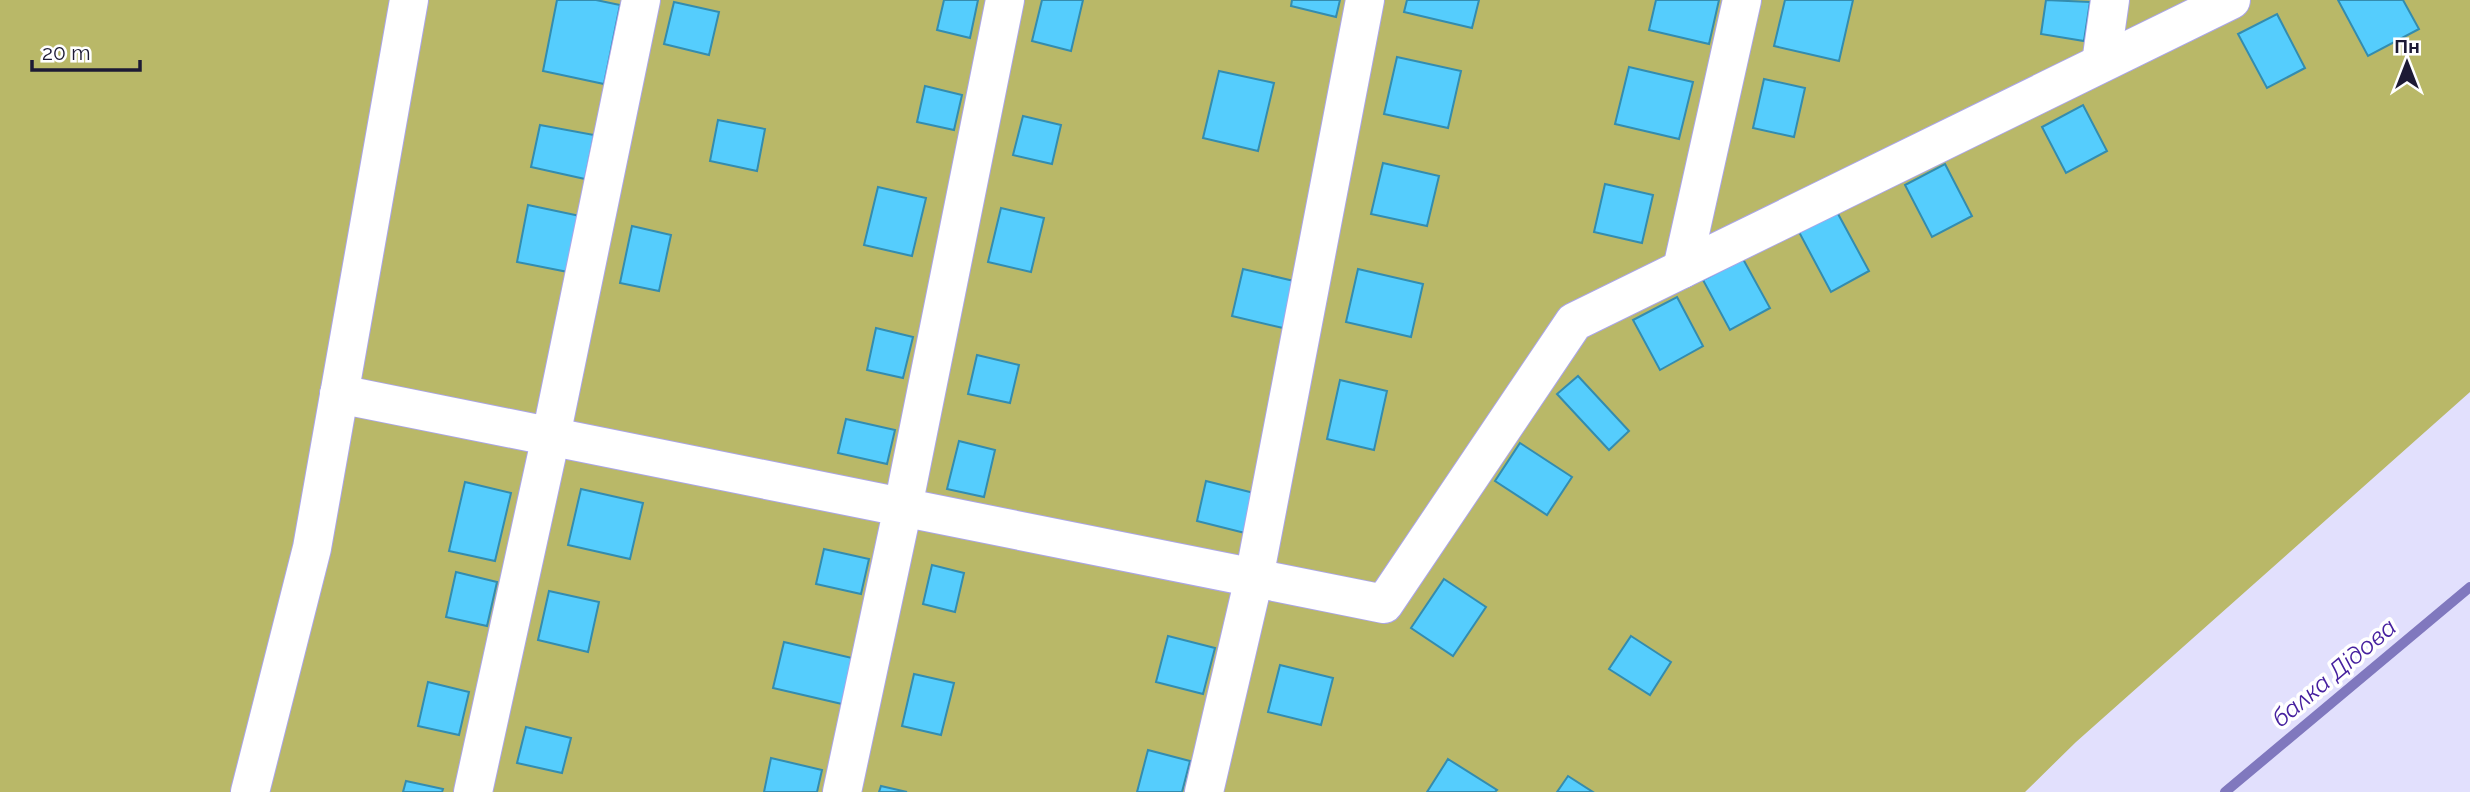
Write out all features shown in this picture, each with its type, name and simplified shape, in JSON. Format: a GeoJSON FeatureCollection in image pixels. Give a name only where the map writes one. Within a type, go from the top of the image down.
{"type":"FeatureCollection","features":[{"type":"Feature","properties":{"kind":"street"},"geometry":{"type":"LineString","coordinates":[[250,792],[312,548],[409,0]]}},
{"type":"Feature","properties":{"kind":"street"},"geometry":{"type":"LineString","coordinates":[[473,792],[551,436],[641,0]]}},
{"type":"Feature","properties":{"kind":"street"},"geometry":{"type":"LineString","coordinates":[[842,792],[903,507],[1005,0]]}},
{"type":"Feature","properties":{"kind":"street"},"geometry":{"type":"LineString","coordinates":[[1204,792],[1254,578],[1365,0]]}},
{"type":"Feature","properties":{"kind":"street"},"geometry":{"type":"LineString","coordinates":[[1682,269],[1742,0]]}},
{"type":"Feature","properties":{"kind":"street"},"geometry":{"type":"LineString","coordinates":[[2101,63],[2110,0]]}},
{"type":"Feature","properties":{"kind":"street"},"geometry":{"type":"LineString","coordinates":[[339,394],[1384,604],[1574,322],[2231,0]]}},
{"type":"Feature","properties":{"kind":"shaded area"},"geometry":{"type":"Polygon","coordinates":[[[0,0],[2470,0],[2470,392],[2076,742],[2025,792],[0,792],[0,0]]]}},
{"type":"Feature","properties":{"kind":"building"},"geometry":{"type":"Polygon","coordinates":[[[557,0],[596,0],[620,5],[604,84],[543,71],[557,0]]]}},
{"type":"Feature","properties":{"kind":"building"},"geometry":{"type":"Polygon","coordinates":[[[944,0],[978,0],[970,38],[937,30],[944,0]]]}},
{"type":"Feature","properties":{"kind":"building"},"geometry":{"type":"Polygon","coordinates":[[[1042,0],[1083,0],[1071,51],[1032,41],[1042,0]]]}},
{"type":"Feature","properties":{"kind":"building"},"geometry":{"type":"Polygon","coordinates":[[[1292,0],[1340,0],[1336,17],[1291,6],[1292,0]]]}},
{"type":"Feature","properties":{"kind":"building"},"geometry":{"type":"Polygon","coordinates":[[[1407,0],[1479,0],[1472,28],[1404,12],[1407,0]]]}},
{"type":"Feature","properties":{"kind":"building"},"geometry":{"type":"Polygon","coordinates":[[[1656,0],[1719,0],[1709,44],[1649,30],[1656,0]]]}},
{"type":"Feature","properties":{"kind":"building"},"geometry":{"type":"Polygon","coordinates":[[[1785,0],[1853,0],[1839,61],[1774,46],[1785,0]]]}},
{"type":"Feature","properties":{"kind":"building"},"geometry":{"type":"Polygon","coordinates":[[[2046,0],[2090,2],[2084,41],[2041,34],[2046,0]]]}},
{"type":"Feature","properties":{"kind":"building"},"geometry":{"type":"Polygon","coordinates":[[[2338,0],[2403,0],[2419,29],[2368,56],[2338,0]]]}},
{"type":"Feature","properties":{"kind":"building"},"geometry":{"type":"Polygon","coordinates":[[[674,2],[719,12],[709,55],[664,44],[674,2]]]}},
{"type":"Feature","properties":{"kind":"building"},"geometry":{"type":"Polygon","coordinates":[[[2277,14],[2305,68],[2267,88],[2238,34],[2277,14]]]}},
{"type":"Feature","properties":{"kind":"building"},"geometry":{"type":"Polygon","coordinates":[[[1397,57],[1461,71],[1448,128],[1384,114],[1397,57]]]}},
{"type":"Feature","properties":{"kind":"building"},"geometry":{"type":"Polygon","coordinates":[[[1629,67],[1693,82],[1679,139],[1615,124],[1629,67]]]}},
{"type":"Feature","properties":{"kind":"building"},"geometry":{"type":"Polygon","coordinates":[[[1219,71],[1274,83],[1258,151],[1203,138],[1219,71]]]}},
{"type":"Feature","properties":{"kind":"building"},"geometry":{"type":"Polygon","coordinates":[[[1764,79],[1805,88],[1794,137],[1753,128],[1764,79]]]}},
{"type":"Feature","properties":{"kind":"building"},"geometry":{"type":"Polygon","coordinates":[[[925,86],[962,95],[954,130],[917,122],[925,86]]]}},
{"type":"Feature","properties":{"kind":"building"},"geometry":{"type":"Polygon","coordinates":[[[2083,105],[2107,151],[2066,173],[2042,127],[2083,105]]]}},
{"type":"Feature","properties":{"kind":"building"},"geometry":{"type":"Polygon","coordinates":[[[1023,116],[1061,125],[1052,164],[1013,155],[1023,116]]]}},
{"type":"Feature","properties":{"kind":"building"},"geometry":{"type":"Polygon","coordinates":[[[718,120],[765,129],[757,171],[710,161],[718,120]]]}},
{"type":"Feature","properties":{"kind":"building"},"geometry":{"type":"Polygon","coordinates":[[[540,125],[594,135],[585,179],[531,167],[540,125]]]}},
{"type":"Feature","properties":{"kind":"building"},"geometry":{"type":"Polygon","coordinates":[[[1383,163],[1439,176],[1427,226],[1371,214],[1383,163]]]}},
{"type":"Feature","properties":{"kind":"building"},"geometry":{"type":"Polygon","coordinates":[[[1945,164],[1972,216],[1932,237],[1905,185],[1945,164]]]}},
{"type":"Feature","properties":{"kind":"building"},"geometry":{"type":"Polygon","coordinates":[[[1605,184],[1653,195],[1642,243],[1594,232],[1605,184]]]}},
{"type":"Feature","properties":{"kind":"building"},"geometry":{"type":"Polygon","coordinates":[[[878,187],[926,198],[912,256],[864,245],[878,187]]]}},
{"type":"Feature","properties":{"kind":"building"},"geometry":{"type":"Polygon","coordinates":[[[528,205],[580,216],[568,272],[517,262],[528,205]]]}},
{"type":"Feature","properties":{"kind":"building"},"geometry":{"type":"Polygon","coordinates":[[[1001,208],[1044,218],[1031,272],[988,262],[1001,208]]]}},
{"type":"Feature","properties":{"kind":"building"},"geometry":{"type":"Polygon","coordinates":[[[1837,212],[1869,271],[1831,292],[1799,232],[1837,212]]]}},
{"type":"Feature","properties":{"kind":"building"},"geometry":{"type":"Polygon","coordinates":[[[632,226],[671,235],[659,291],[620,283],[632,226]]]}},
{"type":"Feature","properties":{"kind":"building"},"geometry":{"type":"Polygon","coordinates":[[[1743,259],[1770,308],[1730,330],[1703,280],[1743,259]]]}},
{"type":"Feature","properties":{"kind":"building"},"geometry":{"type":"Polygon","coordinates":[[[1243,269],[1294,281],[1283,328],[1232,316],[1243,269]]]}},
{"type":"Feature","properties":{"kind":"building"},"geometry":{"type":"Polygon","coordinates":[[[1358,269],[1423,284],[1411,337],[1346,322],[1358,269]]]}},
{"type":"Feature","properties":{"kind":"building"},"geometry":{"type":"Polygon","coordinates":[[[1677,297],[1703,346],[1660,370],[1633,320],[1677,297]]]}},
{"type":"Feature","properties":{"kind":"building"},"geometry":{"type":"Polygon","coordinates":[[[876,328],[913,337],[903,378],[867,370],[876,328]]]}},
{"type":"Feature","properties":{"kind":"building"},"geometry":{"type":"Polygon","coordinates":[[[977,355],[1019,365],[1010,403],[968,394],[977,355]]]}},
{"type":"Feature","properties":{"kind":"building"},"geometry":{"type":"Polygon","coordinates":[[[1578,376],[1629,431],[1609,450],[1557,394],[1578,376]]]}},
{"type":"Feature","properties":{"kind":"building"},"geometry":{"type":"Polygon","coordinates":[[[1340,380],[1387,391],[1374,450],[1327,439],[1340,380]]]}},
{"type":"Feature","properties":{"kind":"building"},"geometry":{"type":"Polygon","coordinates":[[[846,419],[895,430],[887,464],[838,453],[846,419]]]}},
{"type":"Feature","properties":{"kind":"building"},"geometry":{"type":"Polygon","coordinates":[[[959,441],[995,450],[984,497],[947,489],[959,441]]]}},
{"type":"Feature","properties":{"kind":"building"},"geometry":{"type":"Polygon","coordinates":[[[1520,443],[1572,477],[1547,515],[1495,481],[1520,443]]]}},
{"type":"Feature","properties":{"kind":"building"},"geometry":{"type":"Polygon","coordinates":[[[1206,481],[1254,493],[1245,533],[1197,521],[1206,481]]]}},
{"type":"Feature","properties":{"kind":"building"},"geometry":{"type":"Polygon","coordinates":[[[465,482],[511,493],[495,561],[449,551],[465,482]]]}},
{"type":"Feature","properties":{"kind":"building"},"geometry":{"type":"Polygon","coordinates":[[[581,489],[643,503],[630,559],[568,545],[581,489]]]}},
{"type":"Feature","properties":{"kind":"building"},"geometry":{"type":"Polygon","coordinates":[[[824,549],[869,559],[861,594],[816,584],[824,549]]]}},
{"type":"Feature","properties":{"kind":"building"},"geometry":{"type":"Polygon","coordinates":[[[932,565],[964,573],[955,612],[923,604],[932,565]]]}},
{"type":"Feature","properties":{"kind":"building"},"geometry":{"type":"Polygon","coordinates":[[[456,572],[497,582],[487,626],[446,617],[456,572]]]}},
{"type":"Feature","properties":{"kind":"building"},"geometry":{"type":"Polygon","coordinates":[[[1444,579],[1486,607],[1453,656],[1411,628],[1444,579]]]}},
{"type":"Feature","properties":{"kind":"building"},"geometry":{"type":"Polygon","coordinates":[[[549,591],[599,602],[588,652],[538,640],[549,591]]]}},
{"type":"Feature","properties":{"kind":"building"},"geometry":{"type":"Polygon","coordinates":[[[1168,636],[1215,648],[1203,694],[1156,682],[1168,636]]]}},
{"type":"Feature","properties":{"kind":"building"},"geometry":{"type":"Polygon","coordinates":[[[1631,636],[1671,662],[1650,695],[1609,669],[1631,636]]]}},
{"type":"Feature","properties":{"kind":"building"},"geometry":{"type":"Polygon","coordinates":[[[784,642],[852,658],[842,704],[773,688],[784,642]]]}},
{"type":"Feature","properties":{"kind":"building"},"geometry":{"type":"Polygon","coordinates":[[[1280,665],[1333,678],[1321,725],[1268,712],[1280,665]]]}},
{"type":"Feature","properties":{"kind":"building"},"geometry":{"type":"Polygon","coordinates":[[[914,674],[954,683],[941,735],[902,726],[914,674]]]}},
{"type":"Feature","properties":{"kind":"building"},"geometry":{"type":"Polygon","coordinates":[[[428,682],[469,692],[459,735],[418,726],[428,682]]]}},
{"type":"Feature","properties":{"kind":"building"},"geometry":{"type":"Polygon","coordinates":[[[526,727],[571,738],[562,773],[517,763],[526,727]]]}},
{"type":"Feature","properties":{"kind":"building"},"geometry":{"type":"Polygon","coordinates":[[[1148,750],[1190,761],[1182,792],[1137,792],[1148,750]]]}},
{"type":"Feature","properties":{"kind":"building"},"geometry":{"type":"Polygon","coordinates":[[[771,758],[822,770],[817,792],[764,792],[771,758]]]}},
{"type":"Feature","properties":{"kind":"building"},"geometry":{"type":"Polygon","coordinates":[[[1448,759],[1497,790],[1427,792],[1448,759]]]}},
{"type":"Feature","properties":{"kind":"building"},"geometry":{"type":"Polygon","coordinates":[[[1568,776],[1593,792],[1557,792],[1568,776]]]}},
{"type":"Feature","properties":{"kind":"building"},"geometry":{"type":"Polygon","coordinates":[[[406,781],[443,789],[442,792],[403,792],[406,781]]]}},
{"type":"Feature","properties":{"kind":"building"},"geometry":{"type":"Polygon","coordinates":[[[881,786],[907,792],[879,792],[881,786]]]}},
{"type":"Feature","properties":{"kind":"waterway","name":"балка Дідова"},"geometry":{"type":"LineString","coordinates":[[2225,792],[2470,587]]}}]}
